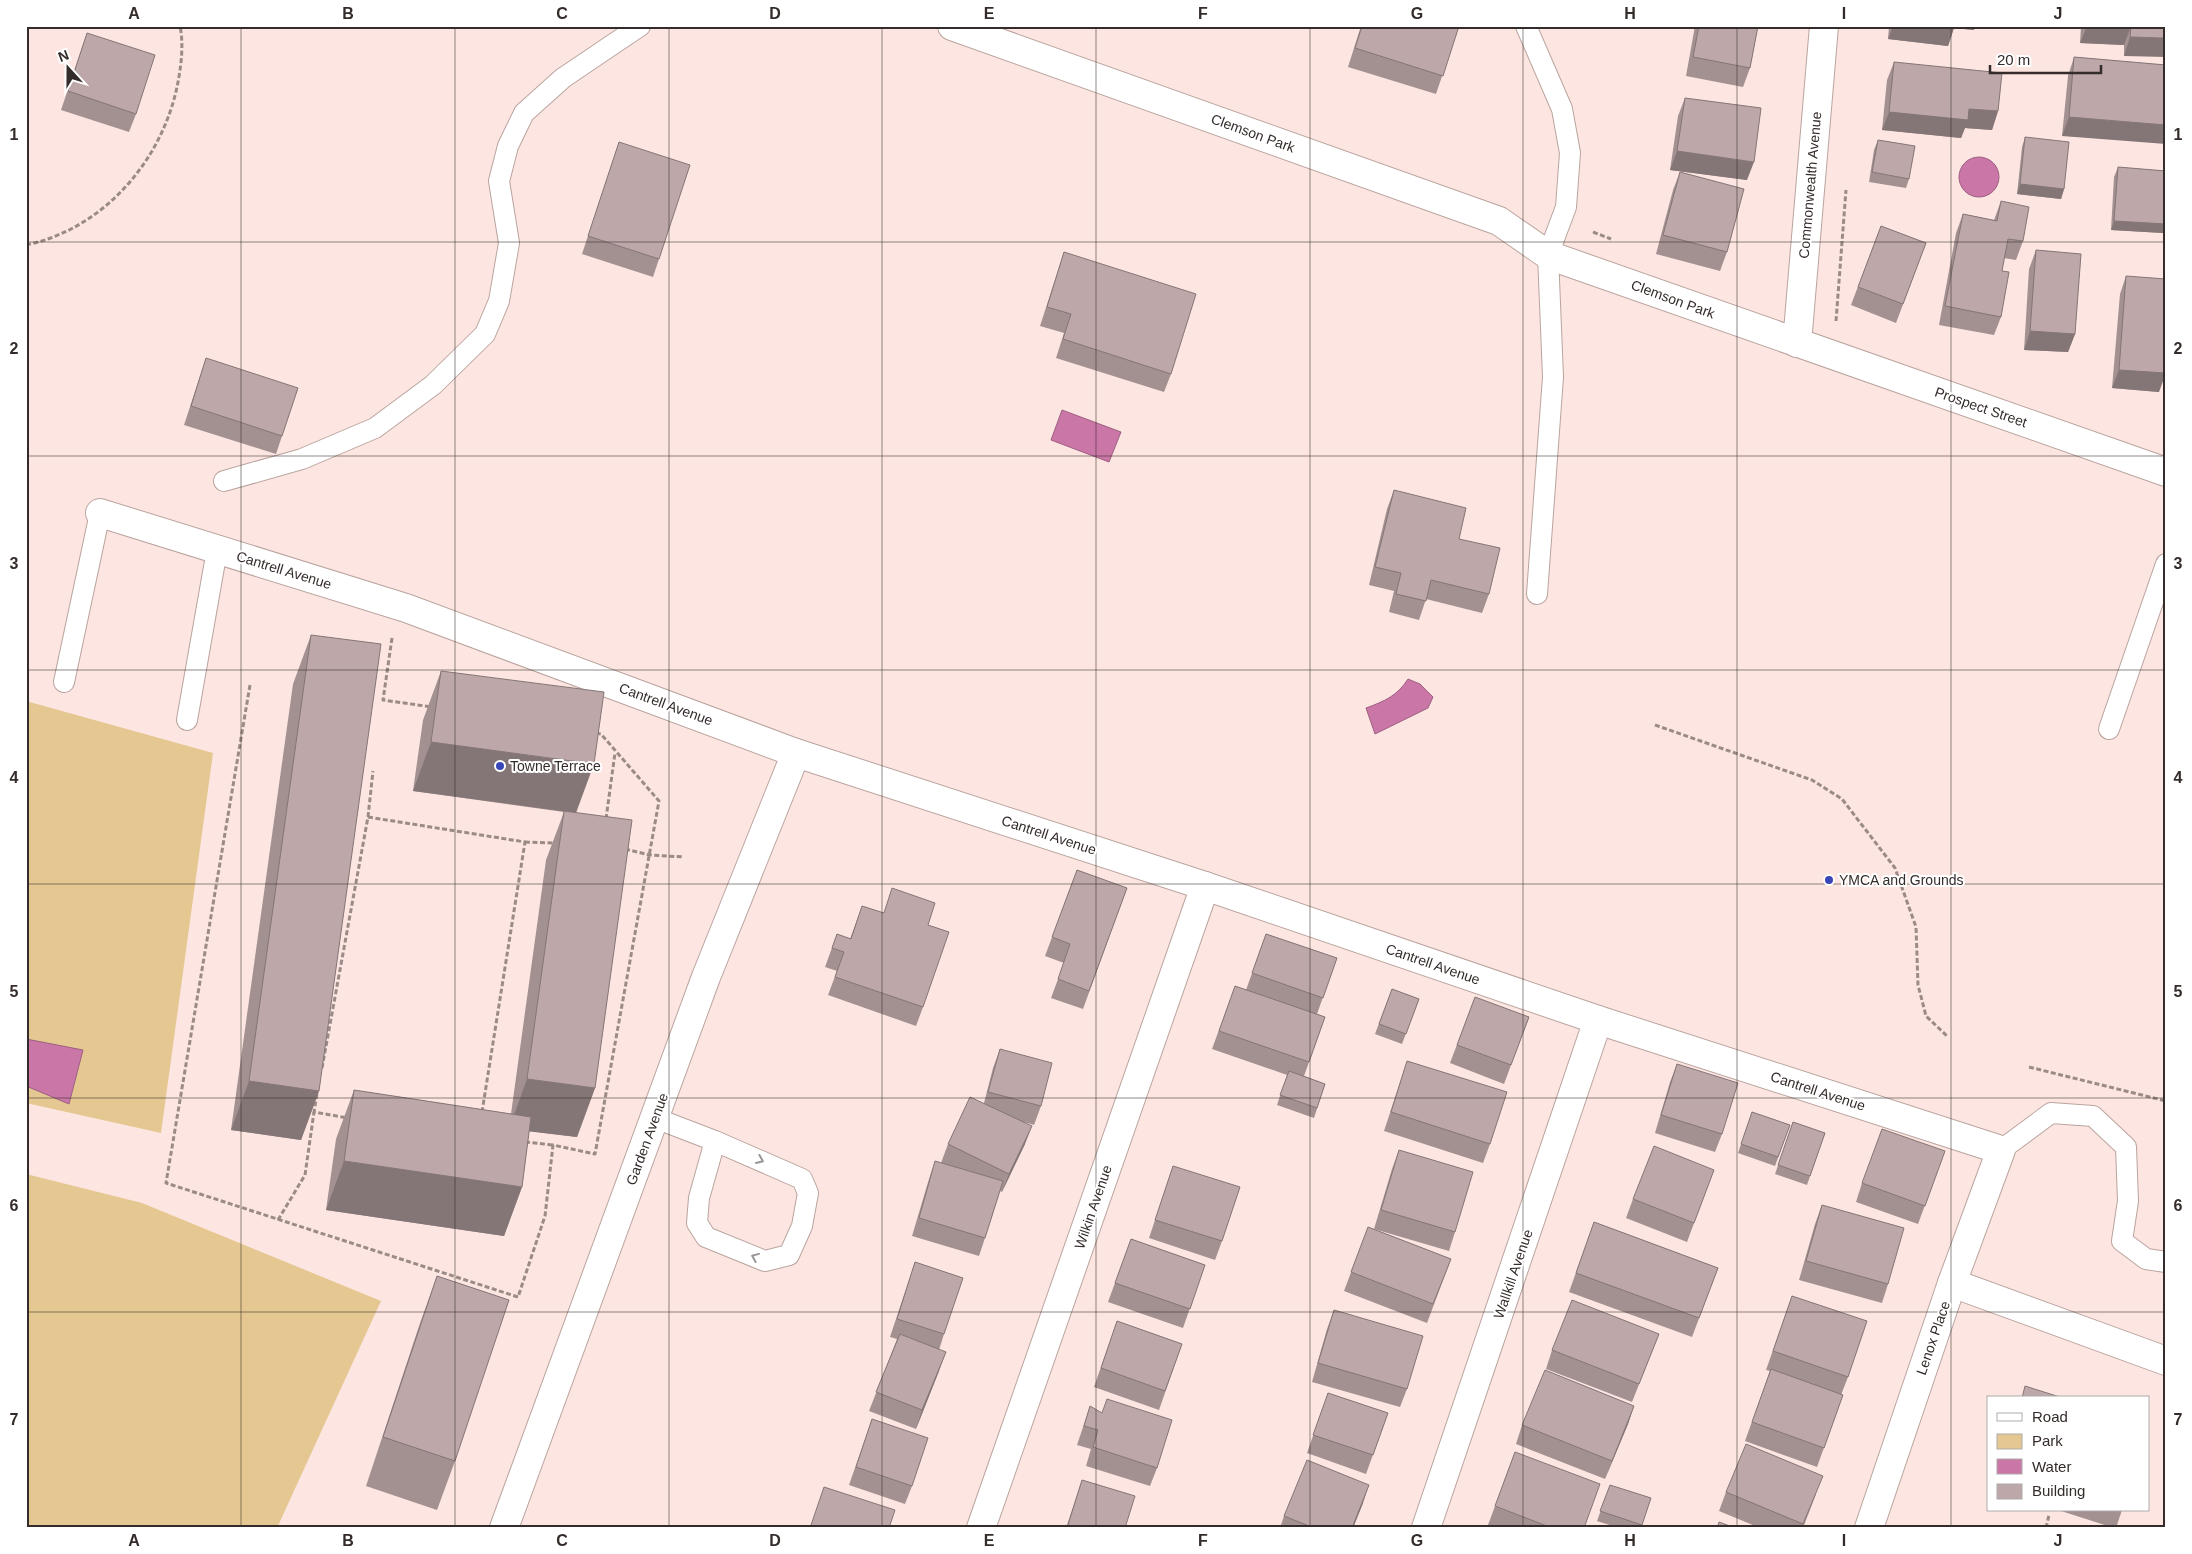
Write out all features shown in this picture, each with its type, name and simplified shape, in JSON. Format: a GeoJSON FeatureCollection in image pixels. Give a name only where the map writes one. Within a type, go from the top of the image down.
{"type":"FeatureCollection","features":[{"type":"Feature","properties":{"kind":"street","name":"Clemson Park"},"geometry":{"type":"LineString","coordinates":[[952,26],[1499,221],[1548,255],[1797,343]]}},
{"type":"Feature","properties":{"kind":"street","name":"Commonwealth Avenue"},"geometry":{"type":"LineString","coordinates":[[1797,343],[1824,26]]}},
{"type":"Feature","properties":{"kind":"street","name":"Prospect Street"},"geometry":{"type":"LineString","coordinates":[[1797,343],[2166,472]]}},
{"type":"Feature","properties":{"kind":"street","name":"Cantrell Avenue"},"geometry":{"type":"LineString","coordinates":[[100,513],[406,608],[796,753],[1205,886],[1598,1020],[2001,1150]]}},
{"type":"Feature","properties":{"kind":"street","name":"Garden Avenue"},"geometry":{"type":"LineString","coordinates":[[504,1528],[706,977],[796,753]]}},
{"type":"Feature","properties":{"kind":"street","name":"Wilkin Avenue"},"geometry":{"type":"LineString","coordinates":[[981,1528],[1205,886]]}},
{"type":"Feature","properties":{"kind":"street","name":"Wallkill Avenue"},"geometry":{"type":"LineString","coordinates":[[1426,1528],[1598,1020]]}},
{"type":"Feature","properties":{"kind":"street","name":"Lenox Place"},"geometry":{"type":"LineString","coordinates":[[1869,1528],[1952,1283],[2001,1150]]}},
{"type":"Feature","properties":{"kind":"street"},"geometry":{"type":"LineString","coordinates":[[1952,1283],[2166,1361]]}},
{"type":"Feature","properties":{"kind":"lane"},"geometry":{"type":"LineString","coordinates":[[224,481],[302,459],[375,428],[434,385],[485,334],[499,301],[508,243],[499,181],[508,146],[524,113],[564,78],[640,26]]}},
{"type":"Feature","properties":{"kind":"lane"},"geometry":{"type":"LineString","coordinates":[[1526,26],[1562,109],[1570,152],[1566,207],[1548,255],[1554,377],[1537,594]]}},
{"type":"Feature","properties":{"kind":"lane"},"geometry":{"type":"LineString","coordinates":[[64,682],[100,513]]}},
{"type":"Feature","properties":{"kind":"lane"},"geometry":{"type":"LineString","coordinates":[[187,720],[217,550]]}},
{"type":"Feature","properties":{"kind":"lane"},"geometry":{"type":"LineString","coordinates":[[2109,729],[2166,564]]}},
{"type":"Feature","properties":{"kind":"lane"},"geometry":{"type":"LineString","coordinates":[[2001,1150],[2051,1113],[2093,1116],[2126,1147],[2128,1201],[2122,1241],[2146,1259],[2166,1262]]}},
{"type":"Feature","properties":{"kind":"lane"},"geometry":{"type":"LineString","coordinates":[[655,1118],[715,1141],[802,1179],[808,1193],[802,1226],[789,1255],[765,1261],[706,1237],[697,1224],[699,1198],[715,1141]]}},
{"type":"Feature","properties":{"kind":"path"},"geometry":{"type":"LineString","coordinates":[[26,245],[39,243],[75,227],[108,205],[136,177],[158,144],[173,108],[180,70],[180,26]]}},
{"type":"Feature","properties":{"kind":"path"},"geometry":{"type":"LineString","coordinates":[[1835,327],[1847,181]]}},
{"type":"Feature","properties":{"kind":"path"},"geometry":{"type":"LineString","coordinates":[[1593,232],[1620,243]]}},
{"type":"Feature","properties":{"kind":"path"},"geometry":{"type":"LineString","coordinates":[[392,634],[383,700],[439,708]]}},
{"type":"Feature","properties":{"kind":"path"},"geometry":{"type":"LineString","coordinates":[[250,685],[166,1183],[518,1297],[546,1216],[553,1145]]}},
{"type":"Feature","properties":{"kind":"path"},"geometry":{"type":"LineString","coordinates":[[1655,725],[1812,780],[1842,799],[1895,868],[1916,927],[1918,984],[1926,1016],[1947,1036]]}},
{"type":"Feature","properties":{"kind":"path"},"geometry":{"type":"LineString","coordinates":[[515,1141],[553,1145],[595,1154],[659,802],[615,753],[601,734],[593,732]]}},
{"type":"Feature","properties":{"kind":"path"},"geometry":{"type":"LineString","coordinates":[[605,826],[615,753]]}},
{"type":"Feature","properties":{"kind":"path"},"geometry":{"type":"LineString","coordinates":[[321,1073],[368,817],[373,771]]}},
{"type":"Feature","properties":{"kind":"path"},"geometry":{"type":"LineString","coordinates":[[368,817],[525,842],[564,843]]}},
{"type":"Feature","properties":{"kind":"path"},"geometry":{"type":"LineString","coordinates":[[481,1118],[525,842]]}},
{"type":"Feature","properties":{"kind":"path"},"geometry":{"type":"LineString","coordinates":[[622,848],[650,855],[684,856]]}},
{"type":"Feature","properties":{"kind":"path"},"geometry":{"type":"LineString","coordinates":[[2029,1067],[2166,1101]]}},
{"type":"Feature","properties":{"kind":"path"},"geometry":{"type":"LineString","coordinates":[[278,1220],[305,1175],[317,1093]]}},
{"type":"Feature","properties":{"kind":"path"},"geometry":{"type":"LineString","coordinates":[[314,1112],[352,1118]]}},
{"type":"Feature","properties":{"kind":"path"},"geometry":{"type":"LineString","coordinates":[[2046,1528],[2049,1515]]}},
{"type":"Feature","properties":{"kind":"green space"},"geometry":{"type":"Polygon","coordinates":[[[26,701],[213,753],[161,1133],[26,1103],[26,701]]]}},
{"type":"Feature","properties":{"kind":"green space"},"geometry":{"type":"Polygon","coordinates":[[[26,1174],[142,1203],[381,1301],[277,1528],[26,1528],[26,1174]]]}},
{"type":"Feature","properties":{"kind":"water"},"geometry":{"type":"Polygon","coordinates":[[[1983,157],[1990,160],[1996,166],[1999,177],[1998,185],[1990,194],[1983,197],[1975,197],[1968,194],[1960,185],[1959,173],[1962,166],[1971,158],[1983,157]]]}},
{"type":"Feature","properties":{"kind":"water"},"geometry":{"type":"Polygon","coordinates":[[[1062,410],[1121,432],[1109,462],[1051,440],[1062,410]]]}},
{"type":"Feature","properties":{"kind":"water"},"geometry":{"type":"Polygon","coordinates":[[[1408,679],[1420,684],[1433,697],[1428,708],[1375,734],[1366,708],[1390,697],[1408,679]]]}},
{"type":"Feature","properties":{"kind":"water"},"geometry":{"type":"Polygon","coordinates":[[[26,1039],[83,1050],[69,1104],[26,1086],[26,1039]]]}},
{"type":"Feature","properties":{"kind":"building"},"geometry":{"type":"Polygon","coordinates":[[[1362,26],[1459,26],[1443,76],[1355,48],[1362,26]]]}},
{"type":"Feature","properties":{"kind":"building"},"geometry":{"type":"Polygon","coordinates":[[[1699,26],[1758,26],[1750,68],[1693,57],[1699,26]]]}},
{"type":"Feature","properties":{"kind":"building"},"geometry":{"type":"Polygon","coordinates":[[[2131,26],[2166,26],[2166,38],[2130,37],[2131,26]]]}},
{"type":"Feature","properties":{"kind":"building"},"geometry":{"type":"Polygon","coordinates":[[[87,33],[155,55],[136,114],[68,91],[87,33]]]}},
{"type":"Feature","properties":{"kind":"building"},"geometry":{"type":"Polygon","coordinates":[[[2074,57],[2166,65],[2166,125],[2069,117],[2074,57]]]}},
{"type":"Feature","properties":{"kind":"building"},"geometry":{"type":"Polygon","coordinates":[[[1894,62],[2002,73],[1998,111],[1969,109],[1968,120],[1889,112],[1894,62]]]}},
{"type":"Feature","properties":{"kind":"building"},"geometry":{"type":"Polygon","coordinates":[[[1685,98],[1761,108],[1754,162],[1677,151],[1685,98]]]}},
{"type":"Feature","properties":{"kind":"building"},"geometry":{"type":"Polygon","coordinates":[[[2025,137],[2069,142],[2064,189],[2020,184],[2025,137]]]}},
{"type":"Feature","properties":{"kind":"building"},"geometry":{"type":"Polygon","coordinates":[[[1878,140],[1915,146],[1909,179],[1872,172],[1878,140]]]}},
{"type":"Feature","properties":{"kind":"building"},"geometry":{"type":"Polygon","coordinates":[[[619,142],[690,165],[659,259],[588,236],[619,142]]]}},
{"type":"Feature","properties":{"kind":"building"},"geometry":{"type":"Polygon","coordinates":[[[2118,167],[2166,171],[2166,224],[2114,221],[2118,167]]]}},
{"type":"Feature","properties":{"kind":"building"},"geometry":{"type":"Polygon","coordinates":[[[1680,172],[1744,189],[1727,252],[1663,235],[1680,172]]]}},
{"type":"Feature","properties":{"kind":"building"},"geometry":{"type":"Polygon","coordinates":[[[2001,201],[2029,207],[2023,241],[2008,239],[2002,271],[2009,272],[2001,317],[1945,306],[1963,214],[1997,221],[2001,201]]]}},
{"type":"Feature","properties":{"kind":"building"},"geometry":{"type":"Polygon","coordinates":[[[1881,226],[1926,243],[1903,304],[1858,287],[1881,226]]]}},
{"type":"Feature","properties":{"kind":"building"},"geometry":{"type":"Polygon","coordinates":[[[2036,250],[2081,254],[2075,334],[2030,331],[2036,250]]]}},
{"type":"Feature","properties":{"kind":"building"},"geometry":{"type":"Polygon","coordinates":[[[1064,252],[1196,294],[1171,374],[1063,339],[1071,314],[1047,307],[1064,252]]]}},
{"type":"Feature","properties":{"kind":"building"},"geometry":{"type":"Polygon","coordinates":[[[2126,276],[2166,279],[2166,373],[2119,370],[2126,276]]]}},
{"type":"Feature","properties":{"kind":"building"},"geometry":{"type":"Polygon","coordinates":[[[206,358],[298,388],[282,436],[191,406],[206,358]]]}},
{"type":"Feature","properties":{"kind":"building"},"geometry":{"type":"Polygon","coordinates":[[[1394,490],[1466,508],[1459,539],[1500,548],[1489,594],[1431,580],[1426,601],[1396,594],[1401,573],[1375,567],[1394,490]]]}},
{"type":"Feature","properties":{"kind":"building"},"geometry":{"type":"Polygon","coordinates":[[[311,635],[381,644],[319,1091],[249,1081],[311,635]]]}},
{"type":"Feature","properties":{"kind":"building"},"geometry":{"type":"Polygon","coordinates":[[[441,671],[604,692],[594,764],[431,742],[441,671]]]}},
{"type":"Feature","properties":{"kind":"building"},"geometry":{"type":"Polygon","coordinates":[[[564,811],[632,820],[595,1088],[527,1079],[564,811]]]}},
{"type":"Feature","properties":{"kind":"building"},"geometry":{"type":"Polygon","coordinates":[[[1077,870],[1127,888],[1089,991],[1058,979],[1070,944],[1052,937],[1077,870]]]}},
{"type":"Feature","properties":{"kind":"building"},"geometry":{"type":"Polygon","coordinates":[[[892,888],[935,903],[928,925],[949,932],[923,1007],[835,977],[844,952],[832,948],[837,934],[851,939],[862,906],[884,913],[892,888]]]}},
{"type":"Feature","properties":{"kind":"building"},"geometry":{"type":"Polygon","coordinates":[[[1266,934],[1337,958],[1323,998],[1252,973],[1266,934]]]}},
{"type":"Feature","properties":{"kind":"building"},"geometry":{"type":"Polygon","coordinates":[[[1235,986],[1325,1017],[1309,1062],[1219,1031],[1235,986]]]}},
{"type":"Feature","properties":{"kind":"building"},"geometry":{"type":"Polygon","coordinates":[[[1392,989],[1419,999],[1406,1034],[1379,1024],[1392,989]]]}},
{"type":"Feature","properties":{"kind":"building"},"geometry":{"type":"Polygon","coordinates":[[[1475,997],[1529,1017],[1511,1065],[1457,1045],[1475,997]]]}},
{"type":"Feature","properties":{"kind":"building"},"geometry":{"type":"Polygon","coordinates":[[[1000,1049],[1052,1063],[1041,1106],[988,1092],[1000,1049]]]}},
{"type":"Feature","properties":{"kind":"building"},"geometry":{"type":"Polygon","coordinates":[[[1407,1061],[1507,1092],[1490,1144],[1391,1112],[1407,1061]]]}},
{"type":"Feature","properties":{"kind":"building"},"geometry":{"type":"Polygon","coordinates":[[[1677,1064],[1738,1083],[1722,1134],[1661,1115],[1677,1064]]]}},
{"type":"Feature","properties":{"kind":"building"},"geometry":{"type":"Polygon","coordinates":[[[1289,1071],[1325,1084],[1317,1108],[1280,1095],[1289,1071]]]}},
{"type":"Feature","properties":{"kind":"building"},"geometry":{"type":"Polygon","coordinates":[[[354,1090],[531,1117],[522,1187],[344,1161],[354,1090]]]}},
{"type":"Feature","properties":{"kind":"building"},"geometry":{"type":"Polygon","coordinates":[[[970,1097],[1032,1126],[1009,1174],[948,1144],[970,1097]]]}},
{"type":"Feature","properties":{"kind":"building"},"geometry":{"type":"Polygon","coordinates":[[[1752,1112],[1790,1125],[1778,1157],[1741,1144],[1752,1112]]]}},
{"type":"Feature","properties":{"kind":"building"},"geometry":{"type":"Polygon","coordinates":[[[1793,1122],[1825,1133],[1810,1176],[1778,1165],[1793,1122]]]}},
{"type":"Feature","properties":{"kind":"building"},"geometry":{"type":"Polygon","coordinates":[[[1882,1129],[1945,1151],[1925,1206],[1862,1183],[1882,1129]]]}},
{"type":"Feature","properties":{"kind":"building"},"geometry":{"type":"Polygon","coordinates":[[[1654,1146],[1714,1170],[1694,1223],[1633,1199],[1654,1146]]]}},
{"type":"Feature","properties":{"kind":"building"},"geometry":{"type":"Polygon","coordinates":[[[1399,1150],[1473,1172],[1455,1232],[1381,1210],[1399,1150]]]}},
{"type":"Feature","properties":{"kind":"building"},"geometry":{"type":"Polygon","coordinates":[[[935,1161],[1003,1181],[985,1238],[919,1218],[935,1161]]]}},
{"type":"Feature","properties":{"kind":"building"},"geometry":{"type":"Polygon","coordinates":[[[1173,1166],[1240,1187],[1222,1241],[1155,1220],[1173,1166]]]}},
{"type":"Feature","properties":{"kind":"building"},"geometry":{"type":"Polygon","coordinates":[[[1822,1205],[1904,1228],[1888,1284],[1806,1261],[1822,1205]]]}},
{"type":"Feature","properties":{"kind":"building"},"geometry":{"type":"Polygon","coordinates":[[[1594,1222],[1718,1268],[1699,1318],[1576,1273],[1594,1222]]]}},
{"type":"Feature","properties":{"kind":"building"},"geometry":{"type":"Polygon","coordinates":[[[1368,1227],[1451,1259],[1433,1304],[1351,1272],[1368,1227]]]}},
{"type":"Feature","properties":{"kind":"building"},"geometry":{"type":"Polygon","coordinates":[[[1131,1239],[1205,1265],[1190,1309],[1115,1283],[1131,1239]]]}},
{"type":"Feature","properties":{"kind":"building"},"geometry":{"type":"Polygon","coordinates":[[[915,1262],[963,1278],[944,1334],[897,1319],[915,1262]]]}},
{"type":"Feature","properties":{"kind":"building"},"geometry":{"type":"Polygon","coordinates":[[[437,1276],[509,1300],[455,1461],[383,1437],[437,1276]]]}},
{"type":"Feature","properties":{"kind":"building"},"geometry":{"type":"Polygon","coordinates":[[[1792,1296],[1867,1321],[1848,1377],[1773,1351],[1792,1296]]]}},
{"type":"Feature","properties":{"kind":"building"},"geometry":{"type":"Polygon","coordinates":[[[1572,1300],[1659,1334],[1639,1384],[1552,1350],[1572,1300]]]}},
{"type":"Feature","properties":{"kind":"building"},"geometry":{"type":"Polygon","coordinates":[[[1334,1310],[1423,1336],[1407,1389],[1318,1363],[1334,1310]]]}},
{"type":"Feature","properties":{"kind":"building"},"geometry":{"type":"Polygon","coordinates":[[[1117,1321],[1182,1344],[1165,1391],[1101,1368],[1117,1321]]]}},
{"type":"Feature","properties":{"kind":"building"},"geometry":{"type":"Polygon","coordinates":[[[900,1334],[946,1352],[922,1410],[876,1392],[900,1334]]]}},
{"type":"Feature","properties":{"kind":"building"},"geometry":{"type":"Polygon","coordinates":[[[1771,1369],[1843,1395],[1824,1448],[1752,1422],[1771,1369]]]}},
{"type":"Feature","properties":{"kind":"building"},"geometry":{"type":"Polygon","coordinates":[[[1545,1370],[1634,1406],[1612,1461],[1522,1425],[1545,1370]]]}},
{"type":"Feature","properties":{"kind":"building"},"geometry":{"type":"Polygon","coordinates":[[[2025,1386],[2057,1396],[2022,1396],[2025,1386]]]}},
{"type":"Feature","properties":{"kind":"building"},"geometry":{"type":"Polygon","coordinates":[[[1328,1393],[1388,1413],[1373,1455],[1313,1435],[1328,1393]]]}},
{"type":"Feature","properties":{"kind":"building"},"geometry":{"type":"Polygon","coordinates":[[[1107,1399],[1172,1420],[1157,1468],[1093,1447],[1098,1430],[1084,1426],[1090,1406],[1102,1413],[1107,1399]]]}},
{"type":"Feature","properties":{"kind":"building"},"geometry":{"type":"Polygon","coordinates":[[[872,1419],[928,1438],[912,1486],[856,1467],[872,1419]]]}},
{"type":"Feature","properties":{"kind":"building"},"geometry":{"type":"Polygon","coordinates":[[[1746,1444],[1823,1476],[1803,1524],[1726,1492],[1746,1444]]]}},
{"type":"Feature","properties":{"kind":"building"},"geometry":{"type":"Polygon","coordinates":[[[1515,1452],[1600,1484],[1584,1528],[1552,1528],[1495,1506],[1515,1452]]]}},
{"type":"Feature","properties":{"kind":"building"},"geometry":{"type":"Polygon","coordinates":[[[1307,1460],[1369,1485],[1352,1528],[1314,1528],[1284,1516],[1307,1460]]]}},
{"type":"Feature","properties":{"kind":"building"},"geometry":{"type":"Polygon","coordinates":[[[1082,1480],[1135,1496],[1125,1528],[1067,1528],[1082,1480]]]}},
{"type":"Feature","properties":{"kind":"building"},"geometry":{"type":"Polygon","coordinates":[[[1610,1485],[1651,1498],[1642,1525],[1600,1511],[1610,1485]]]}},
{"type":"Feature","properties":{"kind":"building"},"geometry":{"type":"Polygon","coordinates":[[[824,1487],[895,1510],[889,1528],[810,1528],[824,1487]]]}},
{"type":"Feature","properties":{"kind":"building"},"geometry":{"type":"Polygon","coordinates":[[[1719,1522],[1735,1528],[1717,1528],[1719,1522]]]}},
{"type":"Feature","properties":{"kind":"place","name":"Towne Terrace"},"geometry":{"type":"Point","coordinates":[500,766]}},
{"type":"Feature","properties":{"kind":"place","name":"YMCA and Grounds"},"geometry":{"type":"Point","coordinates":[1829,880]}}]}
